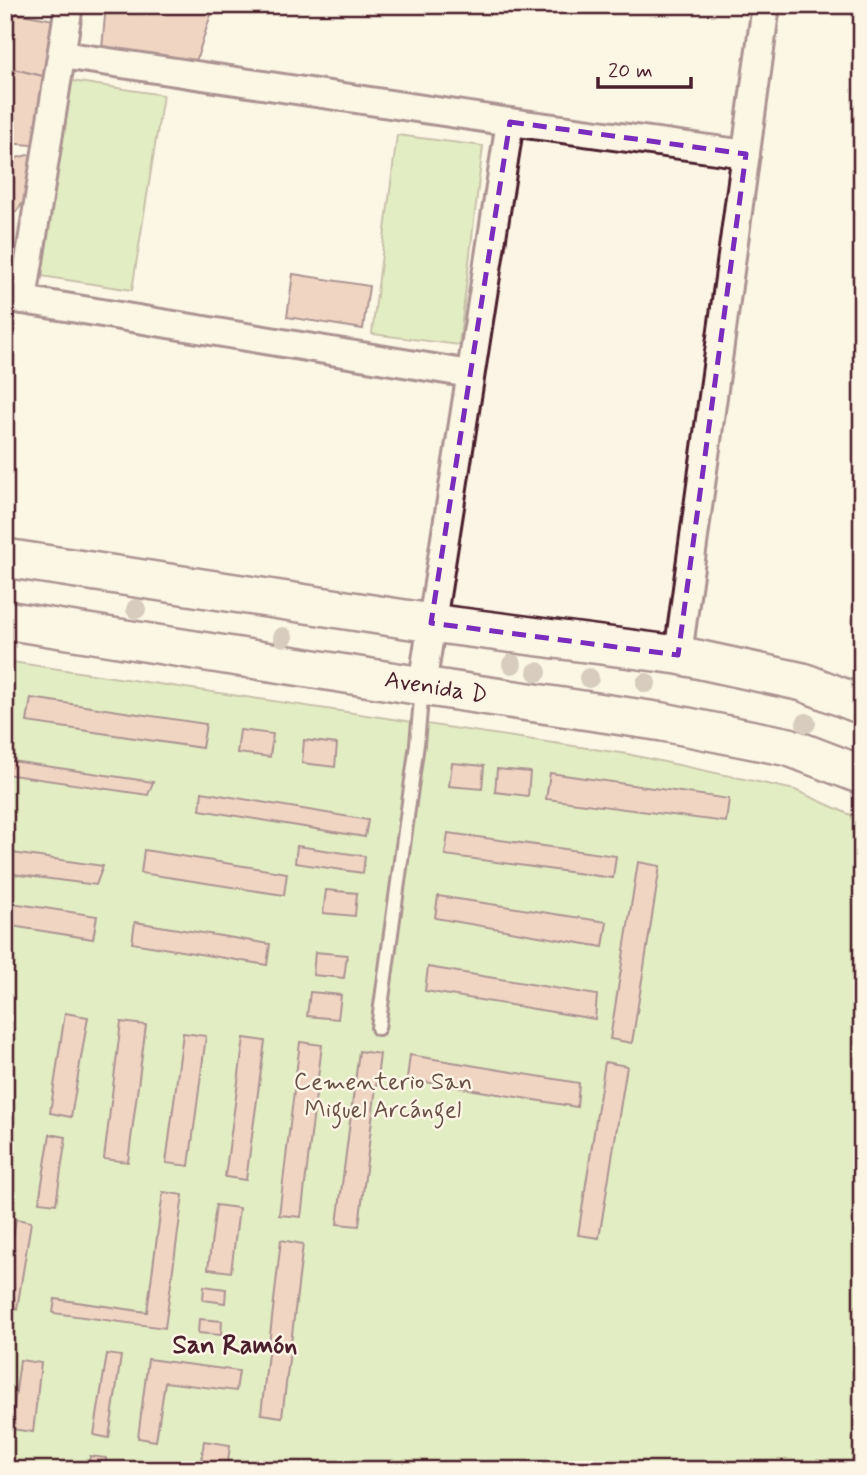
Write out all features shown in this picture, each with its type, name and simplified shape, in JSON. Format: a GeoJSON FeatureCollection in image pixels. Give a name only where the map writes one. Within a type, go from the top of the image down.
{"type":"FeatureCollection","features":[{"type":"Feature","properties":{"kind":"main road"},"geometry":{"type":"LineString","coordinates":[[5,558],[431,623],[678,655],[803,682],[862,705]]}},
{"type":"Feature","properties":{"kind":"main road","name":"Avenida D"},"geometry":{"type":"LineString","coordinates":[[5,620],[422,687],[663,722],[789,747],[862,775]]}},
{"type":"Feature","properties":{"kind":"street"},"geometry":{"type":"LineString","coordinates":[[69,5],[62,55],[14,299],[470,374]]}},
{"type":"Feature","properties":{"kind":"street"},"geometry":{"type":"LineString","coordinates":[[678,655],[766,5]]}},
{"type":"Feature","properties":{"kind":"street"},"geometry":{"type":"LineString","coordinates":[[62,55],[510,122],[746,154]]}},
{"type":"Feature","properties":{"kind":"street"},"geometry":{"type":"LineString","coordinates":[[422,687],[510,122]]}},
{"type":"Feature","properties":{"kind":"lane"},"geometry":{"type":"LineString","coordinates":[[378,1028],[417,744],[422,687]]}},
{"type":"Feature","properties":{"kind":"highlighted area"},"geometry":{"type":"Polygon","coordinates":[[[510,122],[746,154],[678,655],[431,623],[510,122]]]}},
{"type":"Feature","properties":{"kind":"green space"},"geometry":{"type":"Polygon","coordinates":[[[72,81],[163,95],[132,290],[41,276],[72,81]]]}},
{"type":"Feature","properties":{"kind":"green space"},"geometry":{"type":"Polygon","coordinates":[[[397,135],[483,146],[459,345],[372,334],[397,135]]]}},
{"type":"Feature","properties":{"kind":"green space","name":"Cementerio San Miguel Arcángel"},"geometry":{"type":"Polygon","coordinates":[[[5,661],[627,754],[795,790],[862,820],[862,1470],[5,1470],[5,661]]]}},
{"type":"Feature","properties":{"kind":"building"},"geometry":{"type":"Polygon","coordinates":[[[106,5],[214,5],[196,61],[102,49],[106,5]]]}},
{"type":"Feature","properties":{"kind":"building"},"geometry":{"type":"Polygon","coordinates":[[[5,11],[65,22],[51,78],[5,67],[5,11]]]}},
{"type":"Feature","properties":{"kind":"building"},"geometry":{"type":"Polygon","coordinates":[[[5,67],[51,78],[32,145],[5,143],[5,67]]]}},
{"type":"Feature","properties":{"kind":"building"},"geometry":{"type":"Polygon","coordinates":[[[35,153],[27,197],[16,212],[5,210],[5,161],[35,153]]]}},
{"type":"Feature","properties":{"kind":"building"},"geometry":{"type":"Polygon","coordinates":[[[5,220],[12,241],[7,279],[5,278],[5,220]]]}},
{"type":"Feature","properties":{"kind":"building"},"geometry":{"type":"Polygon","coordinates":[[[293,274],[369,286],[363,329],[287,317],[293,274]]]}},
{"type":"Feature","properties":{"kind":"building"},"geometry":{"type":"Polygon","coordinates":[[[31,698],[206,724],[202,748],[27,722],[31,698]]]}},
{"type":"Feature","properties":{"kind":"building"},"geometry":{"type":"Polygon","coordinates":[[[240,730],[273,734],[270,757],[237,753],[240,730]]]}},
{"type":"Feature","properties":{"kind":"building"},"geometry":{"type":"Polygon","coordinates":[[[304,740],[337,744],[335,767],[302,763],[304,740]]]}},
{"type":"Feature","properties":{"kind":"building"},"geometry":{"type":"Polygon","coordinates":[[[5,760],[153,782],[148,795],[5,774],[5,760]]]}},
{"type":"Feature","properties":{"kind":"building"},"geometry":{"type":"Polygon","coordinates":[[[452,763],[484,766],[482,789],[449,786],[452,763]]]}},
{"type":"Feature","properties":{"kind":"building"},"geometry":{"type":"Polygon","coordinates":[[[497,769],[530,772],[528,796],[495,792],[497,769]]]}},
{"type":"Feature","properties":{"kind":"building"},"geometry":{"type":"Polygon","coordinates":[[[550,773],[729,799],[726,822],[546,799],[550,773]]]}},
{"type":"Feature","properties":{"kind":"building"},"geometry":{"type":"Polygon","coordinates":[[[202,792],[368,820],[365,837],[200,810],[202,792]]]}},
{"type":"Feature","properties":{"kind":"building"},"geometry":{"type":"Polygon","coordinates":[[[448,833],[616,856],[613,878],[445,855],[448,833]]]}},
{"type":"Feature","properties":{"kind":"building"},"geometry":{"type":"Polygon","coordinates":[[[297,846],[365,856],[363,873],[295,863],[297,846]]]}},
{"type":"Feature","properties":{"kind":"building"},"geometry":{"type":"Polygon","coordinates":[[[144,850],[287,873],[284,895],[141,873],[144,850]]]}},
{"type":"Feature","properties":{"kind":"building"},"geometry":{"type":"Polygon","coordinates":[[[5,852],[103,866],[96,885],[5,873],[5,852]]]}},
{"type":"Feature","properties":{"kind":"building"},"geometry":{"type":"Polygon","coordinates":[[[638,862],[660,866],[632,1043],[610,1039],[638,862]]]}},
{"type":"Feature","properties":{"kind":"building"},"geometry":{"type":"Polygon","coordinates":[[[326,890],[357,893],[355,916],[323,913],[326,890]]]}},
{"type":"Feature","properties":{"kind":"building"},"geometry":{"type":"Polygon","coordinates":[[[438,896],[607,922],[603,947],[435,918],[438,896]]]}},
{"type":"Feature","properties":{"kind":"building"},"geometry":{"type":"Polygon","coordinates":[[[5,902],[97,916],[93,939],[5,925],[5,902]]]}},
{"type":"Feature","properties":{"kind":"building"},"geometry":{"type":"Polygon","coordinates":[[[135,922],[270,944],[267,965],[132,943],[135,922]]]}},
{"type":"Feature","properties":{"kind":"building"},"geometry":{"type":"Polygon","coordinates":[[[315,952],[347,955],[344,978],[313,975],[315,952]]]}},
{"type":"Feature","properties":{"kind":"building"},"geometry":{"type":"Polygon","coordinates":[[[428,967],[597,995],[595,1019],[425,991],[428,967]]]}},
{"type":"Feature","properties":{"kind":"building"},"geometry":{"type":"Polygon","coordinates":[[[310,992],[341,995],[338,1019],[307,1016],[310,992]]]}},
{"type":"Feature","properties":{"kind":"building"},"geometry":{"type":"Polygon","coordinates":[[[65,1013],[88,1017],[71,1117],[50,1113],[65,1013]]]}},
{"type":"Feature","properties":{"kind":"building"},"geometry":{"type":"Polygon","coordinates":[[[121,1022],[146,1025],[128,1162],[104,1159],[121,1022]]]}},
{"type":"Feature","properties":{"kind":"building"},"geometry":{"type":"Polygon","coordinates":[[[183,1033],[206,1036],[189,1166],[166,1163],[183,1033]]]}},
{"type":"Feature","properties":{"kind":"building"},"geometry":{"type":"Polygon","coordinates":[[[244,1038],[265,1041],[246,1180],[225,1177],[244,1038]]]}},
{"type":"Feature","properties":{"kind":"building"},"geometry":{"type":"Polygon","coordinates":[[[300,1042],[322,1045],[301,1217],[279,1215],[300,1042]]]}},
{"type":"Feature","properties":{"kind":"building"},"geometry":{"type":"Polygon","coordinates":[[[359,1051],[380,1054],[359,1226],[337,1224],[359,1051]]]}},
{"type":"Feature","properties":{"kind":"building"},"geometry":{"type":"Polygon","coordinates":[[[410,1055],[579,1083],[577,1107],[407,1079],[410,1055]]]}},
{"type":"Feature","properties":{"kind":"building"},"geometry":{"type":"Polygon","coordinates":[[[605,1062],[627,1066],[599,1238],[578,1235],[605,1062]]]}},
{"type":"Feature","properties":{"kind":"building"},"geometry":{"type":"Polygon","coordinates":[[[50,1134],[66,1137],[56,1204],[39,1202],[50,1134]]]}},
{"type":"Feature","properties":{"kind":"building"},"geometry":{"type":"Polygon","coordinates":[[[163,1192],[183,1195],[165,1328],[53,1313],[55,1299],[147,1312],[163,1192]]]}},
{"type":"Feature","properties":{"kind":"building"},"geometry":{"type":"Polygon","coordinates":[[[216,1205],[239,1208],[231,1272],[208,1269],[216,1205]]]}},
{"type":"Feature","properties":{"kind":"building"},"geometry":{"type":"Polygon","coordinates":[[[16,1219],[31,1222],[17,1309],[5,1307],[5,1285],[16,1219]]]}},
{"type":"Feature","properties":{"kind":"building"},"geometry":{"type":"Polygon","coordinates":[[[281,1240],[303,1244],[282,1417],[261,1414],[281,1240]]]}},
{"type":"Feature","properties":{"kind":"building"},"geometry":{"type":"Polygon","coordinates":[[[204,1286],[226,1289],[225,1303],[203,1300],[204,1286]]]}},
{"type":"Feature","properties":{"kind":"building"},"geometry":{"type":"Polygon","coordinates":[[[199,1319],[222,1321],[221,1335],[198,1333],[199,1319]]]}},
{"type":"Feature","properties":{"kind":"building"},"geometry":{"type":"Polygon","coordinates":[[[107,1354],[121,1356],[109,1438],[94,1435],[107,1354]]]}},
{"type":"Feature","properties":{"kind":"building"},"geometry":{"type":"Polygon","coordinates":[[[148,1359],[239,1371],[236,1391],[165,1382],[156,1441],[138,1438],[148,1359]]]}},
{"type":"Feature","properties":{"kind":"building"},"geometry":{"type":"Polygon","coordinates":[[[20,1360],[41,1363],[33,1432],[11,1429],[20,1360]]]}},
{"type":"Feature","properties":{"kind":"building"},"geometry":{"type":"Polygon","coordinates":[[[204,1441],[230,1445],[227,1470],[200,1470],[204,1441]]]}},
{"type":"Feature","properties":{"kind":"building"},"geometry":{"type":"Polygon","coordinates":[[[90,1456],[106,1458],[105,1470],[88,1470],[90,1456]]]}},
{"type":"Feature","properties":{"kind":"building"},"geometry":{"type":"Polygon","coordinates":[[[150,1461],[166,1464],[165,1470],[149,1470],[150,1461]]]}},
{"type":"Feature","properties":{"kind":"district","name":"San Ramón"},"geometry":{"type":"Point","coordinates":[235,1346]}}]}
